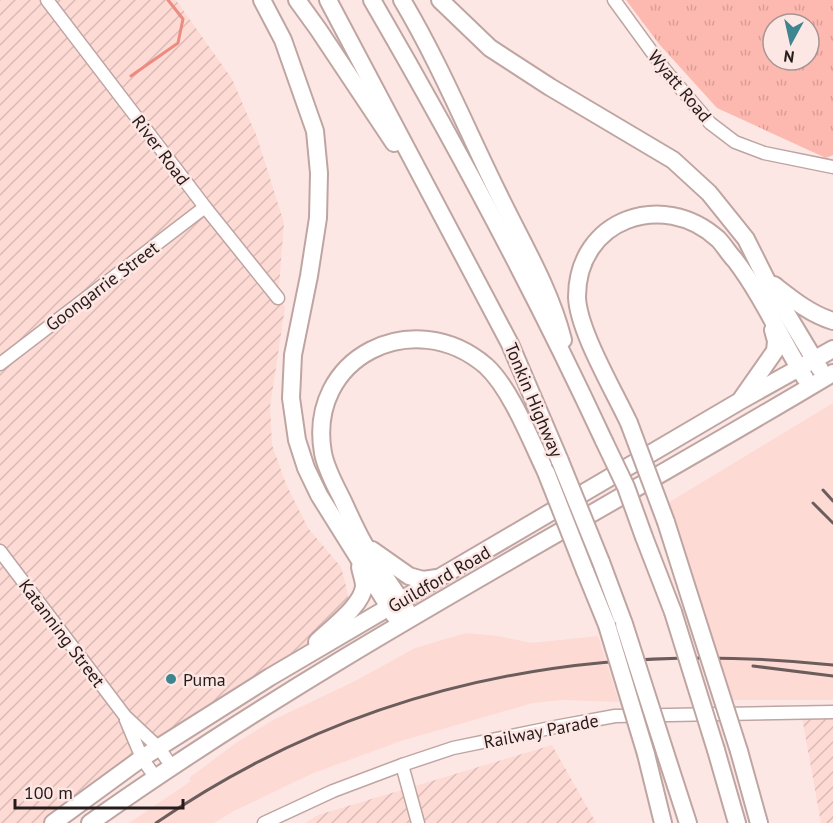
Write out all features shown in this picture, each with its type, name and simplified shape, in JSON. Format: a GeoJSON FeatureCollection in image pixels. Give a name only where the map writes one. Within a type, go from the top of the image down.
{"type":"FeatureCollection","features":[{"type":"Feature","properties":{"kind":"highway"},"geometry":{"type":"LineString","coordinates":[[262,0],[283,40],[315,131],[320,173],[318,218],[293,355],[291,398],[297,440],[306,468],[319,495],[361,550],[405,621]]}},
{"type":"Feature","properties":{"kind":"highway"},"geometry":{"type":"LineString","coordinates":[[297,0],[445,221]]}},
{"type":"Feature","properties":{"kind":"highway","name":"Tonkin Highway"},"geometry":{"type":"LineString","coordinates":[[328,0],[510,344],[601,562],[624,624],[688,823]]}},
{"type":"Feature","properties":{"kind":"highway"},"geometry":{"type":"LineString","coordinates":[[372,0],[431,101],[569,366],[626,487],[673,612],[737,823]]}},
{"type":"Feature","properties":{"kind":"highway"},"geometry":{"type":"LineString","coordinates":[[402,0],[426,41],[556,312],[569,366]]}},
{"type":"Feature","properties":{"kind":"highway"},"geometry":{"type":"LineString","coordinates":[[440,0],[484,43],[514,65],[673,160],[709,193],[746,239],[766,279],[814,360],[829,375]]}},
{"type":"Feature","properties":{"kind":"highway"},"geometry":{"type":"LineString","coordinates":[[759,823],[739,751],[666,522],[629,423],[587,336],[577,299],[582,265],[589,249],[607,230],[628,219],[648,214],[667,215],[693,223],[719,240],[741,269],[810,386]]}},
{"type":"Feature","properties":{"kind":"highway"},"geometry":{"type":"LineString","coordinates":[[766,279],[804,308],[833,321]]}},
{"type":"Feature","properties":{"kind":"highway"},"geometry":{"type":"LineString","coordinates":[[740,401],[776,351],[770,317]]}},
{"type":"Feature","properties":{"kind":"highway"},"geometry":{"type":"LineString","coordinates":[[297,661],[354,607],[362,595],[364,586],[361,550],[323,454],[321,431],[326,406],[337,379],[363,354],[381,344],[421,339],[444,342],[463,350],[487,367],[508,395],[546,472],[607,625],[646,754],[663,823]]}},
{"type":"Feature","properties":{"kind":"highway","name":"Guildford Road"},"geometry":{"type":"LineString","coordinates":[[53,823],[142,758],[297,661],[740,401],[833,349]]}},
{"type":"Feature","properties":{"kind":"highway","name":"Guildford Road"},"geometry":{"type":"LineString","coordinates":[[90,823],[155,777],[261,708],[405,621],[829,375]]}},
{"type":"Feature","properties":{"kind":"highway"},"geometry":{"type":"LineString","coordinates":[[361,550],[409,576],[423,580],[442,577]]}},
{"type":"Feature","properties":{"kind":"street","name":"River Road"},"geometry":{"type":"LineString","coordinates":[[46,0],[204,207],[278,298]]}},
{"type":"Feature","properties":{"kind":"street","name":"Wyatt Road"},"geometry":{"type":"LineString","coordinates":[[614,0],[665,70],[710,123],[735,142],[764,153],[833,167]]}},
{"type":"Feature","properties":{"kind":"street","name":"Goongarrie Street"},"geometry":{"type":"LineString","coordinates":[[0,364],[204,207]]}},
{"type":"Feature","properties":{"kind":"street","name":"Katanning Street"},"geometry":{"type":"LineString","coordinates":[[0,550],[124,716],[159,748],[172,766]]}},
{"type":"Feature","properties":{"kind":"street","name":"Railway Parade"},"geometry":{"type":"LineString","coordinates":[[264,823],[333,790],[453,748],[615,716],[833,712]]}},
{"type":"Feature","properties":{"kind":"street","name":"Katanning Street"},"geometry":{"type":"LineString","coordinates":[[124,716],[142,758],[155,777]]}},
{"type":"Feature","properties":{"kind":"street"},"geometry":{"type":"LineString","coordinates":[[402,765],[418,823]]}},
{"type":"Feature","properties":{"kind":"shaded area"},"geometry":{"type":"Polygon","coordinates":[[[0,0],[176,0],[232,79],[257,137],[284,223],[278,298],[285,307],[270,407],[272,445],[286,484],[308,528],[341,567],[348,594],[348,604],[297,661],[53,823],[0,823],[0,0]]]}},
{"type":"Feature","properties":{"kind":"shaded area"},"geometry":{"type":"Polygon","coordinates":[[[833,403],[833,700],[717,700],[658,509],[833,403]]]}},
{"type":"Feature","properties":{"kind":"shaded area"},"geometry":{"type":"Polygon","coordinates":[[[466,633],[498,636],[531,643],[598,636],[619,702],[563,700],[533,703],[401,741],[311,774],[214,823],[129,823],[191,781],[189,778],[236,743],[273,720],[357,680],[415,648],[466,633]]]}},
{"type":"Feature","properties":{"kind":"shaded area"},"geometry":{"type":"Polygon","coordinates":[[[801,712],[833,712],[833,823],[821,823],[801,712]]]}},
{"type":"Feature","properties":{"kind":"shaded area"},"geometry":{"type":"Polygon","coordinates":[[[552,745],[596,823],[305,823],[318,815],[552,745]]]}},
{"type":"Feature","properties":{"kind":"green space"},"geometry":{"type":"Polygon","coordinates":[[[626,0],[833,0],[833,155],[826,158],[717,108],[659,44],[626,0]]]}},
{"type":"Feature","properties":{"kind":"waterway"},"geometry":{"type":"LineString","coordinates":[[131,76],[178,43],[183,19],[168,0]]}},
{"type":"Feature","properties":{"kind":"railway"},"geometry":{"type":"LineString","coordinates":[[823,490],[833,501]]}},
{"type":"Feature","properties":{"kind":"railway"},"geometry":{"type":"LineString","coordinates":[[813,503],[833,523]]}},
{"type":"Feature","properties":{"kind":"railway"},"geometry":{"type":"LineString","coordinates":[[156,823],[234,775],[314,736],[396,705],[480,682],[565,667],[653,659],[742,659],[833,665]]}},
{"type":"Feature","properties":{"kind":"railway"},"geometry":{"type":"LineString","coordinates":[[753,666],[833,676]]}},
{"type":"Feature","properties":{"kind":"place","name":"Puma"},"geometry":{"type":"Point","coordinates":[171,679]}}]}
